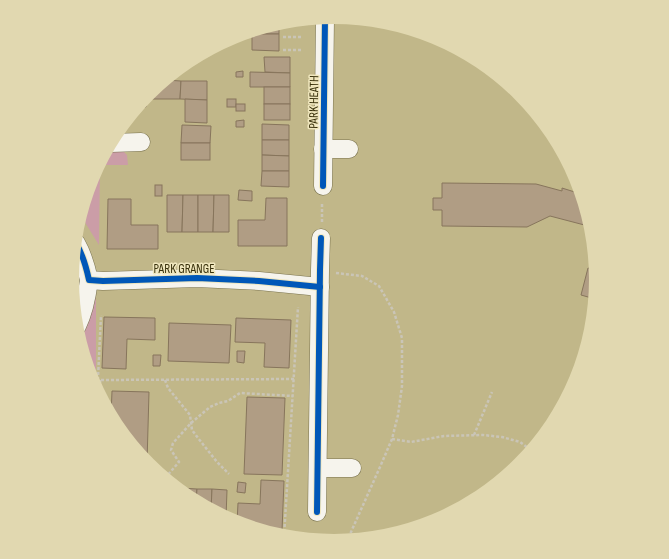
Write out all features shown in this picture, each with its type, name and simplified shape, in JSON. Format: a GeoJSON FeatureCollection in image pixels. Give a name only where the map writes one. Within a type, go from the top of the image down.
{"type":"FeatureCollection","features":[{"type":"Feature","properties":{"kind":"street","name":"PARK HEATH"},"geometry":{"type":"LineString","coordinates":[[323,186],[326,25]]}},
{"type":"Feature","properties":{"kind":"street"},"geometry":{"type":"LineString","coordinates":[[119,143],[141,142]]}},
{"type":"Feature","properties":{"kind":"street"},"geometry":{"type":"LineString","coordinates":[[324,149],[349,149]]}},
{"type":"Feature","properties":{"kind":"street"},"geometry":{"type":"LineString","coordinates":[[318,512],[321,238]]}},
{"type":"Feature","properties":{"kind":"street"},"geometry":{"type":"LineString","coordinates":[[81,251],[86,266],[96,280],[87,296],[81,315]]}},
{"type":"Feature","properties":{"kind":"street","name":"PARK GRANGE"},"geometry":{"type":"LineString","coordinates":[[96,280],[197,278],[259,281],[320,279]]}},
{"type":"Feature","properties":{"kind":"street"},"geometry":{"type":"LineString","coordinates":[[318,468],[352,468]]}},
{"type":"Feature","properties":{"kind":"path"},"geometry":{"type":"LineString","coordinates":[[283,37],[302,37]]}},
{"type":"Feature","properties":{"kind":"path"},"geometry":{"type":"LineString","coordinates":[[283,50],[301,50]]}},
{"type":"Feature","properties":{"kind":"path"},"geometry":{"type":"LineString","coordinates":[[321,238],[323,186]]}},
{"type":"Feature","properties":{"kind":"path"},"geometry":{"type":"LineString","coordinates":[[320,279],[362,276],[379,286],[394,312],[402,338],[402,386],[398,415],[392,439],[350,534]]}},
{"type":"Feature","properties":{"kind":"path"},"geometry":{"type":"LineString","coordinates":[[96,280],[100,379],[294,379]]}},
{"type":"Feature","properties":{"kind":"path"},"geometry":{"type":"LineString","coordinates":[[284,530],[298,307]]}},
{"type":"Feature","properties":{"kind":"path"},"geometry":{"type":"LineString","coordinates":[[165,380],[168,388],[190,415],[192,430],[217,462],[229,474]]}},
{"type":"Feature","properties":{"kind":"path"},"geometry":{"type":"LineString","coordinates":[[474,435],[492,392]]}},
{"type":"Feature","properties":{"kind":"path"},"geometry":{"type":"LineString","coordinates":[[169,474],[179,462],[171,450],[173,443],[191,423],[210,407],[228,401],[240,393],[293,396]]}},
{"type":"Feature","properties":{"kind":"path"},"geometry":{"type":"LineString","coordinates":[[392,439],[411,442],[444,436],[474,435],[502,437],[520,442],[527,448]]}},
{"type":"Feature","properties":{"kind":"shaded area"},"geometry":{"type":"Polygon","coordinates":[[[113,151],[124,152],[127,155],[128,165],[106,165],[113,151]]]}},
{"type":"Feature","properties":{"kind":"shaded area"},"geometry":{"type":"Polygon","coordinates":[[[100,178],[99,245],[86,223],[100,178]]]}},
{"type":"Feature","properties":{"kind":"shaded area"},"geometry":{"type":"Polygon","coordinates":[[[96,297],[96,371],[88,346],[84,330],[96,297]]]}},
{"type":"Feature","properties":{"kind":"building"},"geometry":{"type":"Polygon","coordinates":[[[279,30],[279,34],[265,34],[279,30]]]}},
{"type":"Feature","properties":{"kind":"building"},"geometry":{"type":"Polygon","coordinates":[[[265,34],[279,34],[279,51],[252,50],[252,38],[265,34]]]}},
{"type":"Feature","properties":{"kind":"building"},"geometry":{"type":"Polygon","coordinates":[[[264,57],[290,57],[290,73],[265,72],[264,57]]]}},
{"type":"Feature","properties":{"kind":"building"},"geometry":{"type":"Polygon","coordinates":[[[243,71],[243,77],[236,77],[236,72],[243,71]]]}},
{"type":"Feature","properties":{"kind":"building"},"geometry":{"type":"Polygon","coordinates":[[[250,72],[290,73],[290,87],[250,87],[250,72]]]}},
{"type":"Feature","properties":{"kind":"building"},"geometry":{"type":"Polygon","coordinates":[[[174,81],[181,81],[180,99],[154,99],[174,81]]]}},
{"type":"Feature","properties":{"kind":"building"},"geometry":{"type":"Polygon","coordinates":[[[181,81],[207,81],[207,100],[180,99],[181,81]]]}},
{"type":"Feature","properties":{"kind":"building"},"geometry":{"type":"Polygon","coordinates":[[[264,87],[290,87],[290,104],[264,104],[264,87]]]}},
{"type":"Feature","properties":{"kind":"building"},"geometry":{"type":"Polygon","coordinates":[[[185,99],[207,100],[207,123],[185,122],[185,99]]]}},
{"type":"Feature","properties":{"kind":"building"},"geometry":{"type":"Polygon","coordinates":[[[227,99],[236,99],[236,107],[227,107],[227,99]]]}},
{"type":"Feature","properties":{"kind":"building"},"geometry":{"type":"Polygon","coordinates":[[[236,104],[245,104],[245,111],[236,111],[236,104]]]}},
{"type":"Feature","properties":{"kind":"building"},"geometry":{"type":"Polygon","coordinates":[[[264,104],[290,104],[290,120],[264,120],[264,104]]]}},
{"type":"Feature","properties":{"kind":"building"},"geometry":{"type":"Polygon","coordinates":[[[244,120],[244,127],[236,127],[236,121],[244,120]]]}},
{"type":"Feature","properties":{"kind":"building"},"geometry":{"type":"Polygon","coordinates":[[[262,124],[289,125],[289,140],[262,140],[262,124]]]}},
{"type":"Feature","properties":{"kind":"building"},"geometry":{"type":"Polygon","coordinates":[[[182,125],[211,126],[210,143],[181,143],[182,125]]]}},
{"type":"Feature","properties":{"kind":"building"},"geometry":{"type":"Polygon","coordinates":[[[262,140],[289,140],[289,156],[262,155],[262,140]]]}},
{"type":"Feature","properties":{"kind":"building"},"geometry":{"type":"Polygon","coordinates":[[[181,143],[210,143],[210,160],[181,160],[181,143]]]}},
{"type":"Feature","properties":{"kind":"building"},"geometry":{"type":"Polygon","coordinates":[[[262,155],[289,156],[289,171],[262,171],[262,155]]]}},
{"type":"Feature","properties":{"kind":"building"},"geometry":{"type":"Polygon","coordinates":[[[262,171],[289,171],[289,187],[261,186],[262,171]]]}},
{"type":"Feature","properties":{"kind":"building"},"geometry":{"type":"Polygon","coordinates":[[[442,183],[536,184],[562,191],[562,188],[574,192],[584,225],[550,216],[527,227],[442,226],[442,210],[433,210],[433,198],[442,198],[442,183]]]}},
{"type":"Feature","properties":{"kind":"building"},"geometry":{"type":"Polygon","coordinates":[[[155,185],[162,185],[162,196],[155,196],[155,185]]]}},
{"type":"Feature","properties":{"kind":"building"},"geometry":{"type":"Polygon","coordinates":[[[239,190],[252,191],[252,201],[238,200],[239,190]]]}},
{"type":"Feature","properties":{"kind":"building"},"geometry":{"type":"Polygon","coordinates":[[[167,195],[183,195],[182,232],[167,232],[167,195]]]}},
{"type":"Feature","properties":{"kind":"building"},"geometry":{"type":"Polygon","coordinates":[[[183,195],[198,195],[198,232],[182,232],[183,195]]]}},
{"type":"Feature","properties":{"kind":"building"},"geometry":{"type":"Polygon","coordinates":[[[198,195],[214,195],[213,232],[198,232],[198,195]]]}},
{"type":"Feature","properties":{"kind":"building"},"geometry":{"type":"Polygon","coordinates":[[[214,195],[229,195],[229,232],[213,232],[214,195]]]}},
{"type":"Feature","properties":{"kind":"building"},"geometry":{"type":"Polygon","coordinates":[[[266,198],[287,198],[287,246],[238,246],[238,220],[265,220],[266,198]]]}},
{"type":"Feature","properties":{"kind":"building"},"geometry":{"type":"Polygon","coordinates":[[[108,199],[131,199],[131,225],[158,225],[158,249],[107,249],[108,199]]]}},
{"type":"Feature","properties":{"kind":"building"},"geometry":{"type":"Polygon","coordinates":[[[588,268],[589,268],[589,297],[581,295],[588,268]]]}},
{"type":"Feature","properties":{"kind":"building"},"geometry":{"type":"Polygon","coordinates":[[[104,317],[155,318],[155,340],[127,339],[126,369],[102,368],[104,317]]]}},
{"type":"Feature","properties":{"kind":"building"},"geometry":{"type":"Polygon","coordinates":[[[236,318],[291,320],[289,368],[264,367],[265,343],[235,342],[236,318]]]}},
{"type":"Feature","properties":{"kind":"building"},"geometry":{"type":"Polygon","coordinates":[[[169,323],[231,325],[229,363],[168,361],[169,323]]]}},
{"type":"Feature","properties":{"kind":"building"},"geometry":{"type":"Polygon","coordinates":[[[237,351],[245,351],[244,363],[237,362],[237,351]]]}},
{"type":"Feature","properties":{"kind":"building"},"geometry":{"type":"Polygon","coordinates":[[[153,355],[161,355],[160,366],[153,366],[153,355]]]}},
{"type":"Feature","properties":{"kind":"building"},"geometry":{"type":"Polygon","coordinates":[[[112,391],[149,392],[147,453],[132,435],[111,404],[112,391]]]}},
{"type":"Feature","properties":{"kind":"building"},"geometry":{"type":"Polygon","coordinates":[[[247,397],[285,398],[282,475],[244,474],[247,397]]]}},
{"type":"Feature","properties":{"kind":"building"},"geometry":{"type":"Polygon","coordinates":[[[261,480],[284,481],[282,529],[237,516],[238,503],[260,504],[261,480]]]}},
{"type":"Feature","properties":{"kind":"building"},"geometry":{"type":"Polygon","coordinates":[[[238,482],[246,483],[245,493],[237,492],[238,482]]]}},
{"type":"Feature","properties":{"kind":"building"},"geometry":{"type":"Polygon","coordinates":[[[188,488],[197,489],[197,494],[188,488]]]}},
{"type":"Feature","properties":{"kind":"building"},"geometry":{"type":"Polygon","coordinates":[[[197,489],[212,489],[211,503],[207,501],[197,494],[197,489]]]}},
{"type":"Feature","properties":{"kind":"building"},"geometry":{"type":"Polygon","coordinates":[[[212,489],[227,490],[226,511],[211,503],[212,489]]]}},
{"type":"Feature","properties":{"kind":"cycle path"},"geometry":{"type":"LineString","coordinates":[[323,186],[325,25]]}},
{"type":"Feature","properties":{"kind":"cycle path"},"geometry":{"type":"LineString","coordinates":[[317,512],[321,238]]}},
{"type":"Feature","properties":{"kind":"cycle path"},"geometry":{"type":"LineString","coordinates":[[81,251],[89,280],[103,281],[197,278],[259,281],[320,287]]}}]}
